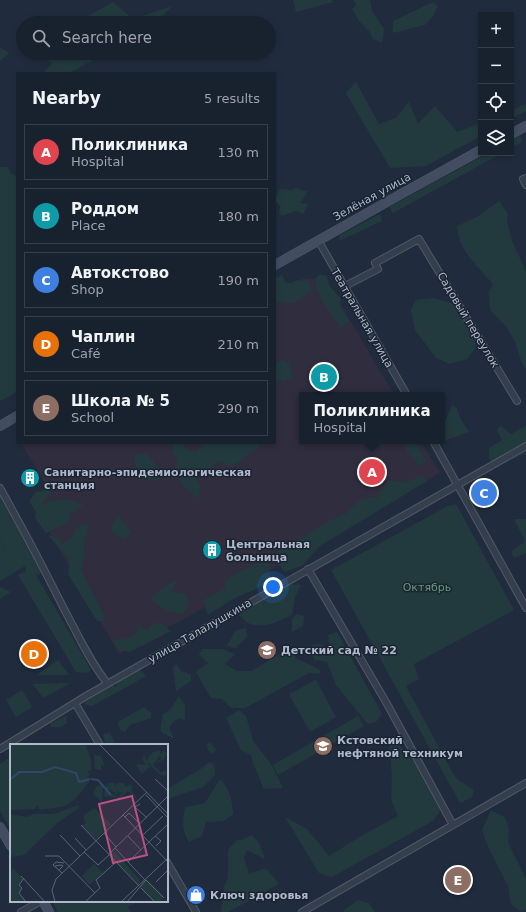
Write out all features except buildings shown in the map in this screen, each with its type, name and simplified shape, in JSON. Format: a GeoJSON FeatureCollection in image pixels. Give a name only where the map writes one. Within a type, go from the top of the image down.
{"type":"FeatureCollection","features":[{"type":"Feature","properties":{"kind":"main road"},"geometry":{"type":"LineString","coordinates":[[514,132],[526,126]]}},
{"type":"Feature","properties":{"kind":"main road","name":"Зелёная улица"},"geometry":{"type":"LineString","coordinates":[[276,265],[318,240],[478,152]]}},
{"type":"Feature","properties":{"kind":"main road"},"geometry":{"type":"LineString","coordinates":[[0,426],[16,417]]}},
{"type":"Feature","properties":{"kind":"main road"},"geometry":{"type":"LineString","coordinates":[[0,828],[10,844]]}},
{"type":"Feature","properties":{"kind":"main road"},"geometry":{"type":"LineString","coordinates":[[43,902],[49,912]]}},
{"type":"Feature","properties":{"kind":"street"},"geometry":{"type":"LineString","coordinates":[[526,178],[523,179],[526,186]]}},
{"type":"Feature","properties":{"kind":"street","name":"Садовый переулок"},"geometry":{"type":"LineString","coordinates":[[344,286],[378,269],[375,263],[419,239],[517,401]]}},
{"type":"Feature","properties":{"kind":"street","name":"Театральная улица"},"geometry":{"type":"LineString","coordinates":[[318,240],[404,392]]}},
{"type":"Feature","properties":{"kind":"street"},"geometry":{"type":"LineString","coordinates":[[435,444],[526,608]]}},
{"type":"Feature","properties":{"kind":"street","name":"улица Талалушкина"},"geometry":{"type":"LineString","coordinates":[[0,749],[107,683],[526,446]]}},
{"type":"Feature","properties":{"kind":"street"},"geometry":{"type":"LineString","coordinates":[[0,488],[83,645],[99,673],[107,683]]}},
{"type":"Feature","properties":{"kind":"street"},"geometry":{"type":"LineString","coordinates":[[308,569],[386,702],[453,825]]}},
{"type":"Feature","properties":{"kind":"street"},"geometry":{"type":"LineString","coordinates":[[75,703],[99,744]]}},
{"type":"Feature","properties":{"kind":"street"},"geometry":{"type":"LineString","coordinates":[[302,912],[526,783]]}},
{"type":"Feature","properties":{"kind":"street"},"geometry":{"type":"LineString","coordinates":[[168,864],[196,912]]}},
{"type":"Feature","properties":{"kind":"street"},"geometry":{"type":"LineString","coordinates":[[21,912],[40,902]]}},
{"type":"Feature","properties":{"kind":"shaded area"},"geometry":{"type":"Polygon","coordinates":[[[304,278],[327,281],[392,392],[299,392],[299,444],[423,444],[440,473],[202,609],[119,654],[31,499],[48,488],[22,444],[276,444],[276,293],[304,278]]]}},
{"type":"Feature","properties":{"kind":"green space"},"geometry":{"type":"Polygon","coordinates":[[[293,0],[332,0],[333,2],[296,12],[293,0]]]}},
{"type":"Feature","properties":{"kind":"green space"},"geometry":{"type":"Polygon","coordinates":[[[353,0],[370,0],[372,11],[384,29],[382,43],[373,39],[370,32],[359,21],[352,9],[357,5],[353,0]]]}},
{"type":"Feature","properties":{"kind":"green space"},"geometry":{"type":"Polygon","coordinates":[[[113,2],[129,16],[88,16],[113,2]]]}},
{"type":"Feature","properties":{"kind":"green space"},"geometry":{"type":"Polygon","coordinates":[[[433,2],[438,6],[434,15],[425,25],[393,33],[393,21],[433,2]]]}},
{"type":"Feature","properties":{"kind":"green space"},"geometry":{"type":"Polygon","coordinates":[[[172,6],[163,16],[142,16],[172,6]]]}},
{"type":"Feature","properties":{"kind":"green space"},"geometry":{"type":"Polygon","coordinates":[[[0,47],[9,53],[0,61],[0,47]]]}},
{"type":"Feature","properties":{"kind":"green space"},"geometry":{"type":"Polygon","coordinates":[[[48,60],[93,60],[71,72],[45,72],[52,63],[48,60]]]}},
{"type":"Feature","properties":{"kind":"green space"},"geometry":{"type":"Polygon","coordinates":[[[356,82],[379,124],[396,118],[409,102],[418,124],[435,106],[457,132],[478,124],[478,138],[426,166],[390,168],[346,93],[356,82]]]}},
{"type":"Feature","properties":{"kind":"green space"},"geometry":{"type":"Polygon","coordinates":[[[526,104],[526,111],[514,117],[514,109],[526,104]]]}},
{"type":"Feature","properties":{"kind":"green space"},"geometry":{"type":"Polygon","coordinates":[[[520,135],[522,142],[514,146],[514,138],[520,135]]]}},
{"type":"Feature","properties":{"kind":"green space"},"geometry":{"type":"Polygon","coordinates":[[[482,156],[497,156],[393,213],[389,207],[482,156]]]}},
{"type":"Feature","properties":{"kind":"green space"},"geometry":{"type":"Polygon","coordinates":[[[0,165],[1,167],[8,167],[10,173],[16,176],[16,393],[0,401],[0,165]]]}},
{"type":"Feature","properties":{"kind":"green space"},"geometry":{"type":"Polygon","coordinates":[[[296,188],[308,192],[300,203],[308,204],[303,214],[296,211],[282,216],[279,213],[280,206],[276,201],[279,189],[292,190],[296,188]]]}},
{"type":"Feature","properties":{"kind":"green space"},"geometry":{"type":"Polygon","coordinates":[[[499,201],[508,214],[507,220],[511,238],[526,272],[526,369],[522,363],[515,342],[507,328],[490,310],[489,292],[493,284],[465,251],[458,235],[457,226],[477,217],[499,201]]]}},
{"type":"Feature","properties":{"kind":"green space"},"geometry":{"type":"Polygon","coordinates":[[[380,214],[382,221],[339,241],[340,235],[380,214]]]}},
{"type":"Feature","properties":{"kind":"green space"},"geometry":{"type":"Polygon","coordinates":[[[320,274],[327,276],[329,285],[341,299],[340,307],[349,321],[341,328],[321,299],[318,292],[315,279],[320,274]]]}},
{"type":"Feature","properties":{"kind":"green space"},"geometry":{"type":"Polygon","coordinates":[[[282,275],[285,282],[291,283],[298,280],[308,281],[312,291],[294,303],[277,302],[276,310],[276,278],[282,275]]]}},
{"type":"Feature","properties":{"kind":"green space"},"geometry":{"type":"Polygon","coordinates":[[[433,298],[458,305],[469,314],[476,347],[467,359],[449,364],[436,358],[415,330],[411,310],[416,300],[433,298]]]}},
{"type":"Feature","properties":{"kind":"green space"},"geometry":{"type":"Polygon","coordinates":[[[281,360],[289,364],[293,379],[276,382],[276,363],[281,360]]]}},
{"type":"Feature","properties":{"kind":"green space"},"geometry":{"type":"Polygon","coordinates":[[[452,405],[457,408],[460,418],[469,432],[445,440],[446,419],[452,405]]]}},
{"type":"Feature","properties":{"kind":"green space"},"geometry":{"type":"Polygon","coordinates":[[[501,426],[511,434],[526,426],[526,453],[495,467],[489,459],[489,448],[502,440],[497,430],[501,426]]]}},
{"type":"Feature","properties":{"kind":"green space"},"geometry":{"type":"Polygon","coordinates":[[[173,444],[184,444],[187,450],[195,452],[205,444],[258,444],[259,448],[251,451],[239,462],[229,466],[218,461],[210,470],[200,468],[196,477],[200,486],[199,499],[185,487],[174,472],[177,458],[172,453],[173,444]]]}},
{"type":"Feature","properties":{"kind":"green space"},"geometry":{"type":"Polygon","coordinates":[[[404,444],[417,444],[426,461],[419,466],[405,449],[404,444]]]}},
{"type":"Feature","properties":{"kind":"green space"},"geometry":{"type":"Polygon","coordinates":[[[146,453],[159,468],[159,480],[143,479],[135,464],[135,455],[146,453]]]}},
{"type":"Feature","properties":{"kind":"green space"},"geometry":{"type":"Polygon","coordinates":[[[421,475],[427,481],[320,546],[303,565],[285,572],[274,560],[278,551],[331,520],[345,514],[360,500],[371,497],[378,498],[381,489],[388,481],[408,482],[421,475]]]}},
{"type":"Feature","properties":{"kind":"green space"},"geometry":{"type":"Polygon","coordinates":[[[54,489],[41,504],[58,500],[72,500],[83,505],[69,515],[70,522],[46,533],[35,518],[36,512],[29,501],[36,492],[54,489]]]}},
{"type":"Feature","properties":{"kind":"green space"},"geometry":{"type":"Polygon","coordinates":[[[0,497],[35,559],[34,560],[41,573],[36,575],[91,670],[86,673],[76,672],[18,575],[26,571],[25,566],[0,581],[0,540],[8,553],[0,539],[0,497]]]}},
{"type":"Feature","properties":{"kind":"green space","name":"Октябрь"},"geometry":{"type":"Polygon","coordinates":[[[456,504],[514,610],[414,664],[419,679],[406,686],[451,770],[458,780],[474,790],[472,797],[460,803],[331,570],[448,506],[456,504]]]}},
{"type":"Feature","properties":{"kind":"green space"},"geometry":{"type":"Polygon","coordinates":[[[118,515],[125,523],[131,534],[123,539],[112,532],[112,524],[118,515]]]}},
{"type":"Feature","properties":{"kind":"green space"},"geometry":{"type":"Polygon","coordinates":[[[514,519],[526,519],[526,553],[514,558],[511,552],[525,541],[514,519]]]}},
{"type":"Feature","properties":{"kind":"green space"},"geometry":{"type":"Polygon","coordinates":[[[89,524],[84,542],[85,553],[81,570],[106,621],[97,621],[68,574],[70,560],[48,535],[56,537],[63,544],[73,536],[77,527],[89,524]]]}},
{"type":"Feature","properties":{"kind":"green space"},"geometry":{"type":"Polygon","coordinates":[[[260,562],[269,563],[271,582],[233,599],[208,615],[203,601],[225,588],[225,581],[229,578],[260,562]]]}},
{"type":"Feature","properties":{"kind":"green space"},"geometry":{"type":"Polygon","coordinates":[[[178,580],[171,592],[186,594],[189,604],[183,614],[168,612],[150,599],[166,585],[178,580]]]}},
{"type":"Feature","properties":{"kind":"green space"},"geometry":{"type":"Polygon","coordinates":[[[287,584],[301,585],[295,597],[292,615],[270,624],[259,626],[248,623],[238,614],[287,584]]]}},
{"type":"Feature","properties":{"kind":"green space"},"geometry":{"type":"Polygon","coordinates":[[[0,587],[11,592],[0,599],[0,587]]]}},
{"type":"Feature","properties":{"kind":"green space"},"geometry":{"type":"Polygon","coordinates":[[[296,614],[304,616],[303,626],[292,632],[292,619],[296,614]]]}},
{"type":"Feature","properties":{"kind":"green space"},"geometry":{"type":"Polygon","coordinates":[[[154,622],[162,624],[171,631],[130,652],[118,650],[112,641],[127,638],[138,633],[136,625],[148,630],[154,622]]]}},
{"type":"Feature","properties":{"kind":"green space"},"geometry":{"type":"Polygon","coordinates":[[[246,628],[247,637],[235,648],[227,646],[235,631],[246,628]]]}},
{"type":"Feature","properties":{"kind":"green space"},"geometry":{"type":"Polygon","coordinates":[[[337,632],[382,714],[376,722],[368,724],[336,685],[327,662],[315,660],[311,652],[312,645],[319,644],[330,648],[328,635],[337,632]]]}},
{"type":"Feature","properties":{"kind":"green space"},"geometry":{"type":"Polygon","coordinates":[[[202,649],[222,649],[235,654],[225,664],[237,671],[252,671],[281,653],[294,650],[295,658],[319,669],[321,674],[309,673],[245,708],[231,708],[222,699],[211,698],[196,672],[208,663],[199,655],[202,649]]]}},
{"type":"Feature","properties":{"kind":"green space"},"geometry":{"type":"Polygon","coordinates":[[[58,660],[69,675],[37,675],[58,660]]]}},
{"type":"Feature","properties":{"kind":"green space"},"geometry":{"type":"Polygon","coordinates":[[[176,664],[181,671],[191,675],[191,681],[176,691],[173,668],[176,664]]]}},
{"type":"Feature","properties":{"kind":"green space"},"geometry":{"type":"Polygon","coordinates":[[[139,669],[146,676],[92,706],[84,704],[90,696],[110,684],[116,687],[117,679],[139,669]]]}},
{"type":"Feature","properties":{"kind":"green space"},"geometry":{"type":"Polygon","coordinates":[[[316,680],[336,717],[310,732],[289,694],[316,680]]]}},
{"type":"Feature","properties":{"kind":"green space"},"geometry":{"type":"Polygon","coordinates":[[[71,683],[43,698],[33,684],[71,683]]]}},
{"type":"Feature","properties":{"kind":"green space"},"geometry":{"type":"Polygon","coordinates":[[[22,690],[32,707],[16,717],[6,700],[22,690]]]}},
{"type":"Feature","properties":{"kind":"green space"},"geometry":{"type":"Polygon","coordinates":[[[179,696],[185,705],[185,720],[179,718],[169,727],[174,739],[161,732],[161,725],[163,714],[170,710],[179,696]]]}},
{"type":"Feature","properties":{"kind":"green space"},"geometry":{"type":"Polygon","coordinates":[[[144,707],[151,713],[151,718],[130,725],[125,732],[120,730],[118,722],[144,707]]]}},
{"type":"Feature","properties":{"kind":"green space"},"geometry":{"type":"Polygon","coordinates":[[[239,710],[246,716],[253,741],[271,764],[283,788],[264,789],[251,755],[241,750],[226,718],[239,710]]]}},
{"type":"Feature","properties":{"kind":"green space"},"geometry":{"type":"Polygon","coordinates":[[[66,716],[67,723],[61,727],[50,727],[51,723],[66,716]]]}},
{"type":"Feature","properties":{"kind":"green space"},"geometry":{"type":"Polygon","coordinates":[[[358,716],[364,726],[278,775],[273,765],[358,716]]]}},
{"type":"Feature","properties":{"kind":"green space"},"geometry":{"type":"Polygon","coordinates":[[[110,733],[116,744],[108,744],[105,742],[103,734],[110,733]]]}},
{"type":"Feature","properties":{"kind":"green space"},"geometry":{"type":"Polygon","coordinates":[[[210,742],[216,750],[213,754],[208,750],[207,745],[210,742]]]}},
{"type":"Feature","properties":{"kind":"green space"},"geometry":{"type":"Polygon","coordinates":[[[397,742],[417,766],[441,810],[433,821],[332,877],[319,873],[285,817],[307,829],[329,856],[361,836],[398,816],[391,799],[392,775],[389,745],[397,742]]]}},
{"type":"Feature","properties":{"kind":"green space"},"geometry":{"type":"Polygon","coordinates":[[[10,758],[10,828],[0,811],[0,764],[10,758]]]}},
{"type":"Feature","properties":{"kind":"green space"},"geometry":{"type":"Polygon","coordinates":[[[209,762],[214,765],[215,775],[203,787],[168,799],[168,788],[202,768],[209,762]]]}},
{"type":"Feature","properties":{"kind":"green space"},"geometry":{"type":"Polygon","coordinates":[[[220,779],[230,795],[233,814],[224,821],[206,822],[202,836],[189,842],[183,825],[185,807],[205,803],[220,779]]]}},
{"type":"Feature","properties":{"kind":"green space"},"geometry":{"type":"Polygon","coordinates":[[[491,811],[505,817],[509,829],[508,843],[526,879],[526,910],[520,911],[511,904],[508,886],[489,849],[482,830],[491,811]]]}},
{"type":"Feature","properties":{"kind":"green space"},"geometry":{"type":"Polygon","coordinates":[[[252,835],[259,843],[265,859],[247,850],[244,858],[249,874],[266,868],[279,884],[228,912],[221,912],[224,887],[228,877],[228,850],[237,840],[242,840],[252,835]]]}},
{"type":"Feature","properties":{"kind":"green space"},"geometry":{"type":"Polygon","coordinates":[[[358,900],[369,903],[375,912],[344,912],[344,910],[358,900]]]}},
{"type":"Feature","properties":{"kind":"green space"},"geometry":{"type":"Polygon","coordinates":[[[53,902],[135,903],[128,907],[131,912],[58,912],[53,902]]]}},
{"type":"Feature","properties":{"kind":"place","name":"Роддом"},"geometry":{"type":"Point","coordinates":[324,377]}},
{"type":"Feature","properties":{"kind":"place","name":"Поликлиника"},"geometry":{"type":"Point","coordinates":[372,472]}},
{"type":"Feature","properties":{"kind":"place","name":"Санитарно-эпидемиологическая станция"},"geometry":{"type":"Point","coordinates":[30,478]}},
{"type":"Feature","properties":{"kind":"place","name":"Автокстово"},"geometry":{"type":"Point","coordinates":[484,493]}},
{"type":"Feature","properties":{"kind":"place","name":"Центральная больница"},"geometry":{"type":"Point","coordinates":[212,550]}},
{"type":"Feature","properties":{"kind":"place","name":"Детский сад № 22"},"geometry":{"type":"Point","coordinates":[267,650]}},
{"type":"Feature","properties":{"kind":"place","name":"Чаплин"},"geometry":{"type":"Point","coordinates":[34,654]}},
{"type":"Feature","properties":{"kind":"place","name":"Кстовский нефтяной техникум"},"geometry":{"type":"Point","coordinates":[323,746]}},
{"type":"Feature","properties":{"kind":"place","name":"Школа № 5"},"geometry":{"type":"Point","coordinates":[458,880]}},
{"type":"Feature","properties":{"kind":"place","name":"Ключ здоровья"},"geometry":{"type":"Point","coordinates":[196,895]}}]}
